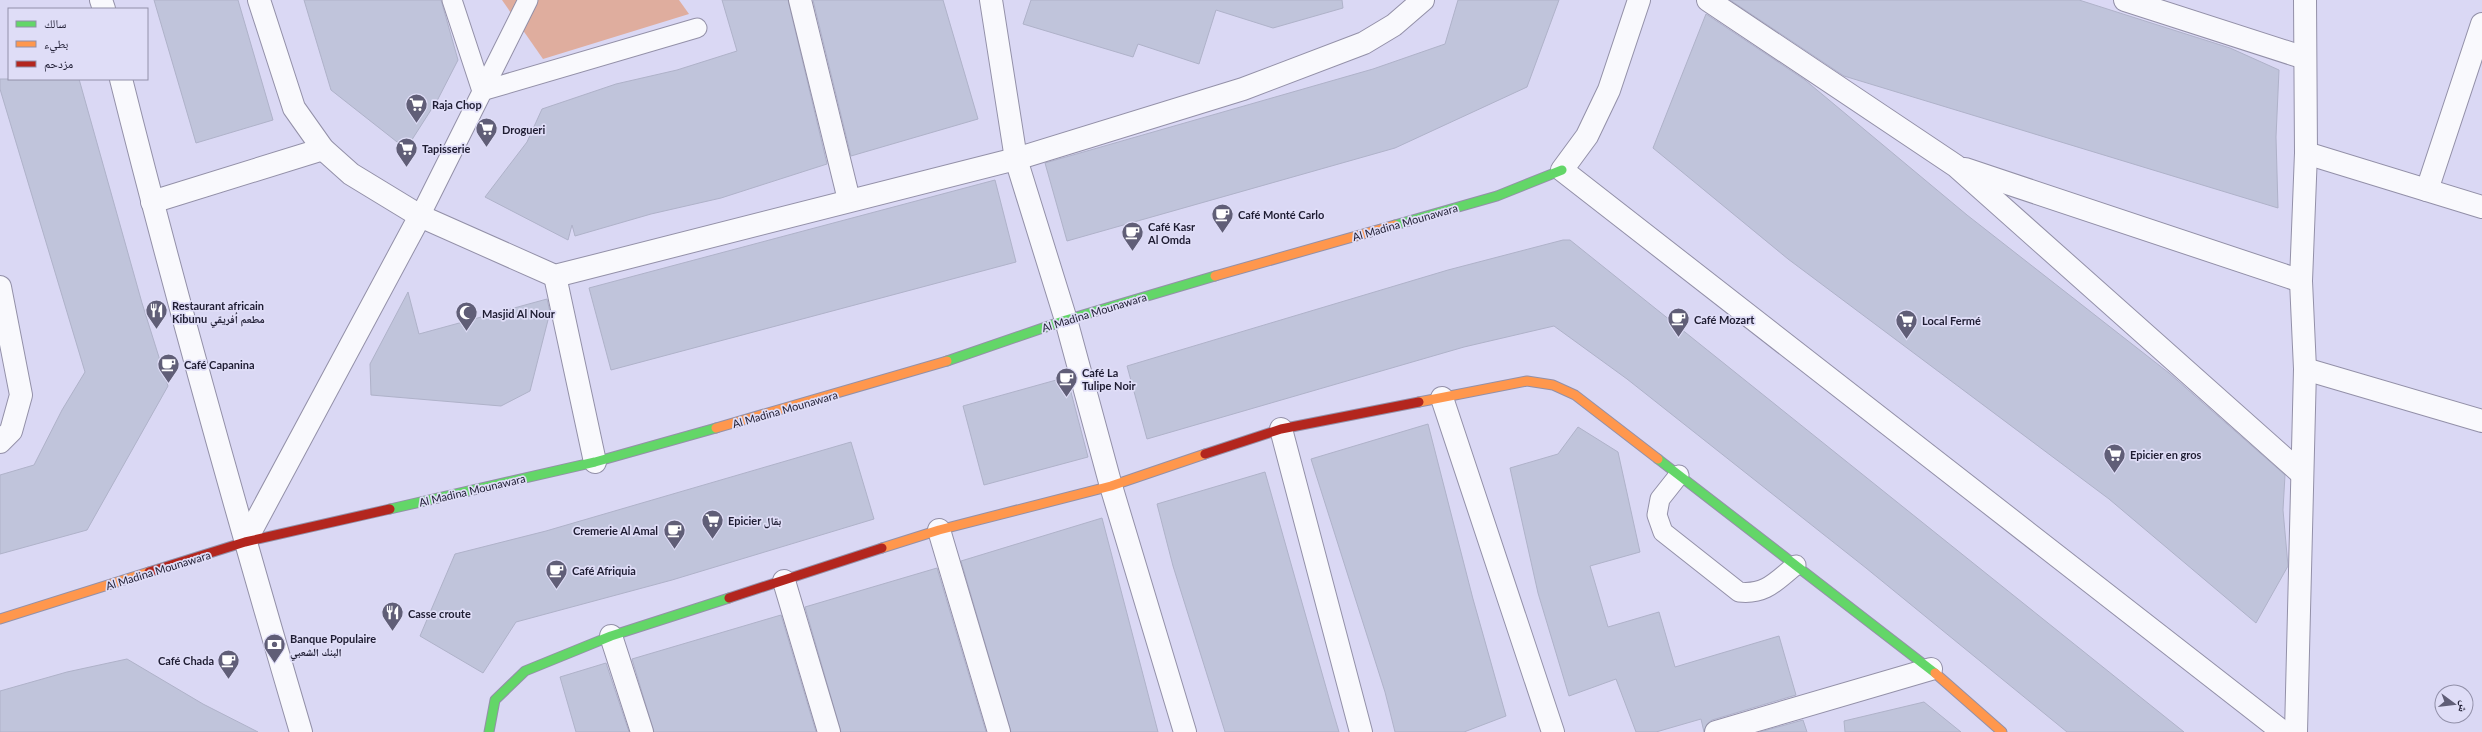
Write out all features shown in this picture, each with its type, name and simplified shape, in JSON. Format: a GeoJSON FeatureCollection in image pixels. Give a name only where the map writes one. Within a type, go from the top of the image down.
{"type":"FeatureCollection","features":[{"type":"Feature","properties":{"kind":"street"},"geometry":{"type":"LineString","coordinates":[[258,0],[294,108],[323,149],[351,174],[420,216],[555,276],[849,200],[1016,159],[1243,89],[1364,43],[1394,25],[1423,0]]}},
{"type":"Feature","properties":{"kind":"street"},"geometry":{"type":"LineString","coordinates":[[800,0],[849,200]]}},
{"type":"Feature","properties":{"kind":"street"},"geometry":{"type":"LineString","coordinates":[[991,0],[1016,159],[1066,320],[1111,486],[1185,732]]}},
{"type":"Feature","properties":{"kind":"street"},"geometry":{"type":"LineString","coordinates":[[1639,0],[1609,90],[1587,136],[1562,170],[2284,732]]}},
{"type":"Feature","properties":{"kind":"street"},"geometry":{"type":"LineString","coordinates":[[1708,0],[1956,166],[2302,474]]}},
{"type":"Feature","properties":{"kind":"street"},"geometry":{"type":"LineString","coordinates":[[2124,0],[2305,58]]}},
{"type":"Feature","properties":{"kind":"street"},"geometry":{"type":"LineString","coordinates":[[2296,732],[2305,369],[2301,281],[2306,153],[2305,0]]}},
{"type":"Feature","properties":{"kind":"street"},"geometry":{"type":"LineString","coordinates":[[2427,190],[2482,24]]}},
{"type":"Feature","properties":{"kind":"street"},"geometry":{"type":"LineString","coordinates":[[121,80],[152,202],[245,542],[301,732]]}},
{"type":"Feature","properties":{"kind":"street"},"geometry":{"type":"LineString","coordinates":[[152,202],[323,149]]}},
{"type":"Feature","properties":{"kind":"street"},"geometry":{"type":"LineString","coordinates":[[2306,153],[2482,207]]}},
{"type":"Feature","properties":{"kind":"street"},"geometry":{"type":"LineString","coordinates":[[1956,166],[2301,281]]}},
{"type":"Feature","properties":{"kind":"street","name":"Al Madina Mounawara"},"geometry":{"type":"LineString","coordinates":[[0,619],[245,542],[595,462],[918,371],[1066,320],[1497,196],[1562,170]]}},
{"type":"Feature","properties":{"kind":"street"},"geometry":{"type":"LineString","coordinates":[[245,542],[420,216]]}},
{"type":"Feature","properties":{"kind":"street"},"geometry":{"type":"LineString","coordinates":[[555,276],[595,462]]}},
{"type":"Feature","properties":{"kind":"street"},"geometry":{"type":"LineString","coordinates":[[0,288],[21,395],[11,431],[0,442]]}},
{"type":"Feature","properties":{"kind":"street"},"geometry":{"type":"LineString","coordinates":[[2305,369],[2482,421]]}},
{"type":"Feature","properties":{"kind":"street"},"geometry":{"type":"LineString","coordinates":[[488,732],[495,700],[525,671],[611,636],[939,530],[1111,486],[1282,429],[1527,381],[1553,385],[1575,396],[1931,669],[2002,732]]}},
{"type":"Feature","properties":{"kind":"street"},"geometry":{"type":"LineString","coordinates":[[1442,398],[1547,730]]}},
{"type":"Feature","properties":{"kind":"street"},"geometry":{"type":"LineString","coordinates":[[1282,429],[1361,732]]}},
{"type":"Feature","properties":{"kind":"street"},"geometry":{"type":"LineString","coordinates":[[939,530],[999,732]]}},
{"type":"Feature","properties":{"kind":"street"},"geometry":{"type":"LineString","coordinates":[[784,581],[828,732]]}},
{"type":"Feature","properties":{"kind":"street"},"geometry":{"type":"LineString","coordinates":[[611,636],[642,732]]}},
{"type":"Feature","properties":{"kind":"street"},"geometry":{"type":"LineString","coordinates":[[1716,732],[1931,669]]}},
{"type":"Feature","properties":{"kind":"lane"},"geometry":{"type":"LineString","coordinates":[[452,0],[482,92]]}},
{"type":"Feature","properties":{"kind":"lane"},"geometry":{"type":"LineString","coordinates":[[420,216],[528,0]]}},
{"type":"Feature","properties":{"kind":"lane"},"geometry":{"type":"LineString","coordinates":[[482,92],[697,28]]}},
{"type":"Feature","properties":{"kind":"lane"},"geometry":{"type":"LineString","coordinates":[[1678,475],[1660,499],[1657,514],[1663,532],[1739,592],[1752,593],[1765,589],[1796,565]]}},
{"type":"Feature","properties":{"kind":"shaded area"},"geometry":{"type":"Polygon","coordinates":[[[502,0],[679,0],[689,14],[543,59],[502,0]]]}},
{"type":"Feature","properties":{"kind":"building"},"geometry":{"type":"Polygon","coordinates":[[[154,0],[238,0],[273,120],[196,143],[154,0]]]}},
{"type":"Feature","properties":{"kind":"building"},"geometry":{"type":"Polygon","coordinates":[[[304,0],[441,0],[458,60],[438,99],[406,149],[331,90],[304,0]]]}},
{"type":"Feature","properties":{"kind":"building"},"geometry":{"type":"Polygon","coordinates":[[[722,0],[788,0],[827,164],[721,198],[651,214],[575,236],[572,225],[568,240],[485,197],[527,142],[542,109],[616,84],[677,70],[737,51],[722,0]]]}},
{"type":"Feature","properties":{"kind":"building"},"geometry":{"type":"Polygon","coordinates":[[[813,0],[943,0],[978,119],[851,156],[813,0]]]}},
{"type":"Feature","properties":{"kind":"building"},"geometry":{"type":"Polygon","coordinates":[[[1031,0],[1342,0],[1343,8],[1273,28],[1216,10],[1199,64],[1138,44],[1133,57],[1023,24],[1031,0]]]}},
{"type":"Feature","properties":{"kind":"building"},"geometry":{"type":"Polygon","coordinates":[[[1458,0],[1559,0],[1527,87],[1395,148],[1067,241],[1045,163],[1373,69],[1445,44],[1458,0]]]}},
{"type":"Feature","properties":{"kind":"building"},"geometry":{"type":"Polygon","coordinates":[[[1730,0],[2079,0],[2230,48],[2279,70],[2276,137],[2278,208],[1844,76],[1730,0]]]}},
{"type":"Feature","properties":{"kind":"building"},"geometry":{"type":"Polygon","coordinates":[[[1706,14],[1805,80],[1967,215],[2169,373],[2285,475],[2283,510],[2288,566],[2256,623],[2109,499],[1788,259],[1653,148],[1706,14]]]}},
{"type":"Feature","properties":{"kind":"building"},"geometry":{"type":"Polygon","coordinates":[[[0,79],[79,80],[142,303],[168,386],[87,530],[0,554],[0,475],[34,465],[62,410],[85,372],[0,89],[0,79]]]}},
{"type":"Feature","properties":{"kind":"building"},"geometry":{"type":"Polygon","coordinates":[[[995,180],[1016,262],[611,370],[589,288],[995,180]]]}},
{"type":"Feature","properties":{"kind":"building"},"geometry":{"type":"Polygon","coordinates":[[[1563,240],[1570,240],[2184,732],[2067,732],[1866,568],[1627,379],[1554,326],[1464,347],[1147,439],[1127,366],[1448,270],[1563,240]]]}},
{"type":"Feature","properties":{"kind":"building","name":"Masjid Al Nour"},"geometry":{"type":"Polygon","coordinates":[[[408,292],[419,334],[547,299],[550,312],[530,391],[501,406],[371,395],[370,364],[408,292]]]}},
{"type":"Feature","properties":{"kind":"building"},"geometry":{"type":"Polygon","coordinates":[[[1067,377],[1088,457],[984,485],[963,406],[1067,377]]]}},
{"type":"Feature","properties":{"kind":"building"},"geometry":{"type":"Polygon","coordinates":[[[1428,424],[1473,599],[1506,716],[1464,732],[1395,732],[1385,692],[1311,459],[1428,424]]]}},
{"type":"Feature","properties":{"kind":"building"},"geometry":{"type":"Polygon","coordinates":[[[1578,427],[1618,452],[1640,552],[1590,566],[1608,627],[1659,612],[1675,667],[1779,636],[1796,695],[1712,720],[1707,724],[1704,732],[1701,719],[1656,732],[1636,732],[1616,679],[1569,696],[1538,593],[1510,468],[1558,454],[1578,427]]]}},
{"type":"Feature","properties":{"kind":"building"},"geometry":{"type":"Polygon","coordinates":[[[851,442],[874,519],[672,580],[516,622],[483,673],[420,636],[455,554],[546,531],[851,442]]]}},
{"type":"Feature","properties":{"kind":"building"},"geometry":{"type":"Polygon","coordinates":[[[1265,472],[1339,732],[1225,732],[1173,566],[1157,504],[1265,472]]]}},
{"type":"Feature","properties":{"kind":"building"},"geometry":{"type":"Polygon","coordinates":[[[1102,518],[1158,732],[1011,732],[961,561],[1102,518]]]}},
{"type":"Feature","properties":{"kind":"building"},"geometry":{"type":"Polygon","coordinates":[[[937,568],[986,732],[841,732],[805,607],[937,568]]]}},
{"type":"Feature","properties":{"kind":"building"},"geometry":{"type":"Polygon","coordinates":[[[781,615],[816,732],[654,732],[632,659],[781,615]]]}},
{"type":"Feature","properties":{"kind":"building"},"geometry":{"type":"Polygon","coordinates":[[[127,659],[203,704],[258,732],[0,732],[0,691],[67,672],[127,659]]]}},
{"type":"Feature","properties":{"kind":"building"},"geometry":{"type":"Polygon","coordinates":[[[606,663],[629,732],[576,732],[560,677],[606,663]]]}},
{"type":"Feature","properties":{"kind":"building"},"geometry":{"type":"Polygon","coordinates":[[[1924,702],[1961,732],[1845,732],[1844,721],[1924,702]]]}},
{"type":"Feature","properties":{"kind":"building"},"geometry":{"type":"Polygon","coordinates":[[[1803,720],[1807,732],[1760,732],[1803,720]]]}},
{"type":"Feature","properties":{"kind":"traffic: fast"},"geometry":{"type":"LineString","coordinates":[[1395,225],[1497,196],[1562,170]]}},
{"type":"Feature","properties":{"kind":"traffic: fast"},"geometry":{"type":"LineString","coordinates":[[947,361],[1066,320],[1215,276]]}},
{"type":"Feature","properties":{"kind":"traffic: fast"},"geometry":{"type":"LineString","coordinates":[[390,509],[595,462],[716,428]]}},
{"type":"Feature","properties":{"kind":"traffic: fast"},"geometry":{"type":"LineString","coordinates":[[1658,459],[1935,673]]}},
{"type":"Feature","properties":{"kind":"traffic: fast"},"geometry":{"type":"LineString","coordinates":[[489,732],[495,700],[525,671],[611,636],[729,598]]}},
{"type":"Feature","properties":{"kind":"traffic: slow"},"geometry":{"type":"LineString","coordinates":[[1215,276],[1395,225]]}},
{"type":"Feature","properties":{"kind":"traffic: slow"},"geometry":{"type":"LineString","coordinates":[[716,428],[947,361]]}},
{"type":"Feature","properties":{"kind":"traffic: slow"},"geometry":{"type":"LineString","coordinates":[[1419,402],[1527,381],[1553,385],[1575,395],[1658,459]]}},
{"type":"Feature","properties":{"kind":"traffic: slow"},"geometry":{"type":"LineString","coordinates":[[882,548],[939,530],[1111,486],[1205,454]]}},
{"type":"Feature","properties":{"kind":"traffic: slow"},"geometry":{"type":"LineString","coordinates":[[0,619],[149,572]]}},
{"type":"Feature","properties":{"kind":"traffic: slow"},"geometry":{"type":"LineString","coordinates":[[1935,673],[2002,732]]}},
{"type":"Feature","properties":{"kind":"traffic: jam"},"geometry":{"type":"LineString","coordinates":[[1205,454],[1281,429],[1419,402]]}},
{"type":"Feature","properties":{"kind":"traffic: jam"},"geometry":{"type":"LineString","coordinates":[[149,572],[245,542],[390,509]]}},
{"type":"Feature","properties":{"kind":"traffic: jam"},"geometry":{"type":"LineString","coordinates":[[729,598],[882,548]]}},
{"type":"Feature","properties":{"kind":"place","name":"Raja Chop"},"geometry":{"type":"Point","coordinates":[417,124]}},
{"type":"Feature","properties":{"kind":"place","name":"Drogueri"},"geometry":{"type":"Point","coordinates":[487,148]}},
{"type":"Feature","properties":{"kind":"place","name":"Tapisserie"},"geometry":{"type":"Point","coordinates":[406,168]}},
{"type":"Feature","properties":{"kind":"place","name":"Café Monté Carlo"},"geometry":{"type":"Point","coordinates":[1223,234]}},
{"type":"Feature","properties":{"kind":"place","name":"Café Kasr Al Omda"},"geometry":{"type":"Point","coordinates":[1132,252]}},
{"type":"Feature","properties":{"kind":"place","name":"Restaurant africain Kibunu مطعم أفريقي"},"geometry":{"type":"Point","coordinates":[156,330]}},
{"type":"Feature","properties":{"kind":"place","name":"Masjid Al Nour"},"geometry":{"type":"Point","coordinates":[466,332]}},
{"type":"Feature","properties":{"kind":"place","name":"Café Mozart"},"geometry":{"type":"Point","coordinates":[1679,338]}},
{"type":"Feature","properties":{"kind":"place","name":"Local Fermé"},"geometry":{"type":"Point","coordinates":[1907,340]}},
{"type":"Feature","properties":{"kind":"place","name":"Café Capanina"},"geometry":{"type":"Point","coordinates":[169,384]}},
{"type":"Feature","properties":{"kind":"place","name":"Café La Tulipe Noir"},"geometry":{"type":"Point","coordinates":[1066,398]}},
{"type":"Feature","properties":{"kind":"place","name":"Epicier en gros"},"geometry":{"type":"Point","coordinates":[2114,474]}},
{"type":"Feature","properties":{"kind":"place","name":"Epicier بقال"},"geometry":{"type":"Point","coordinates":[712,540]}},
{"type":"Feature","properties":{"kind":"place","name":"Cremerie Al Amal"},"geometry":{"type":"Point","coordinates":[674,550]}},
{"type":"Feature","properties":{"kind":"place","name":"Café Afriquia"},"geometry":{"type":"Point","coordinates":[556,590]}},
{"type":"Feature","properties":{"kind":"place","name":"Casse croute"},"geometry":{"type":"Point","coordinates":[393,632]}},
{"type":"Feature","properties":{"kind":"place","name":"Banque Populaire البنك الشعبي"},"geometry":{"type":"Point","coordinates":[274,664]}},
{"type":"Feature","properties":{"kind":"place","name":"Café Chada"},"geometry":{"type":"Point","coordinates":[229,680]}}]}
